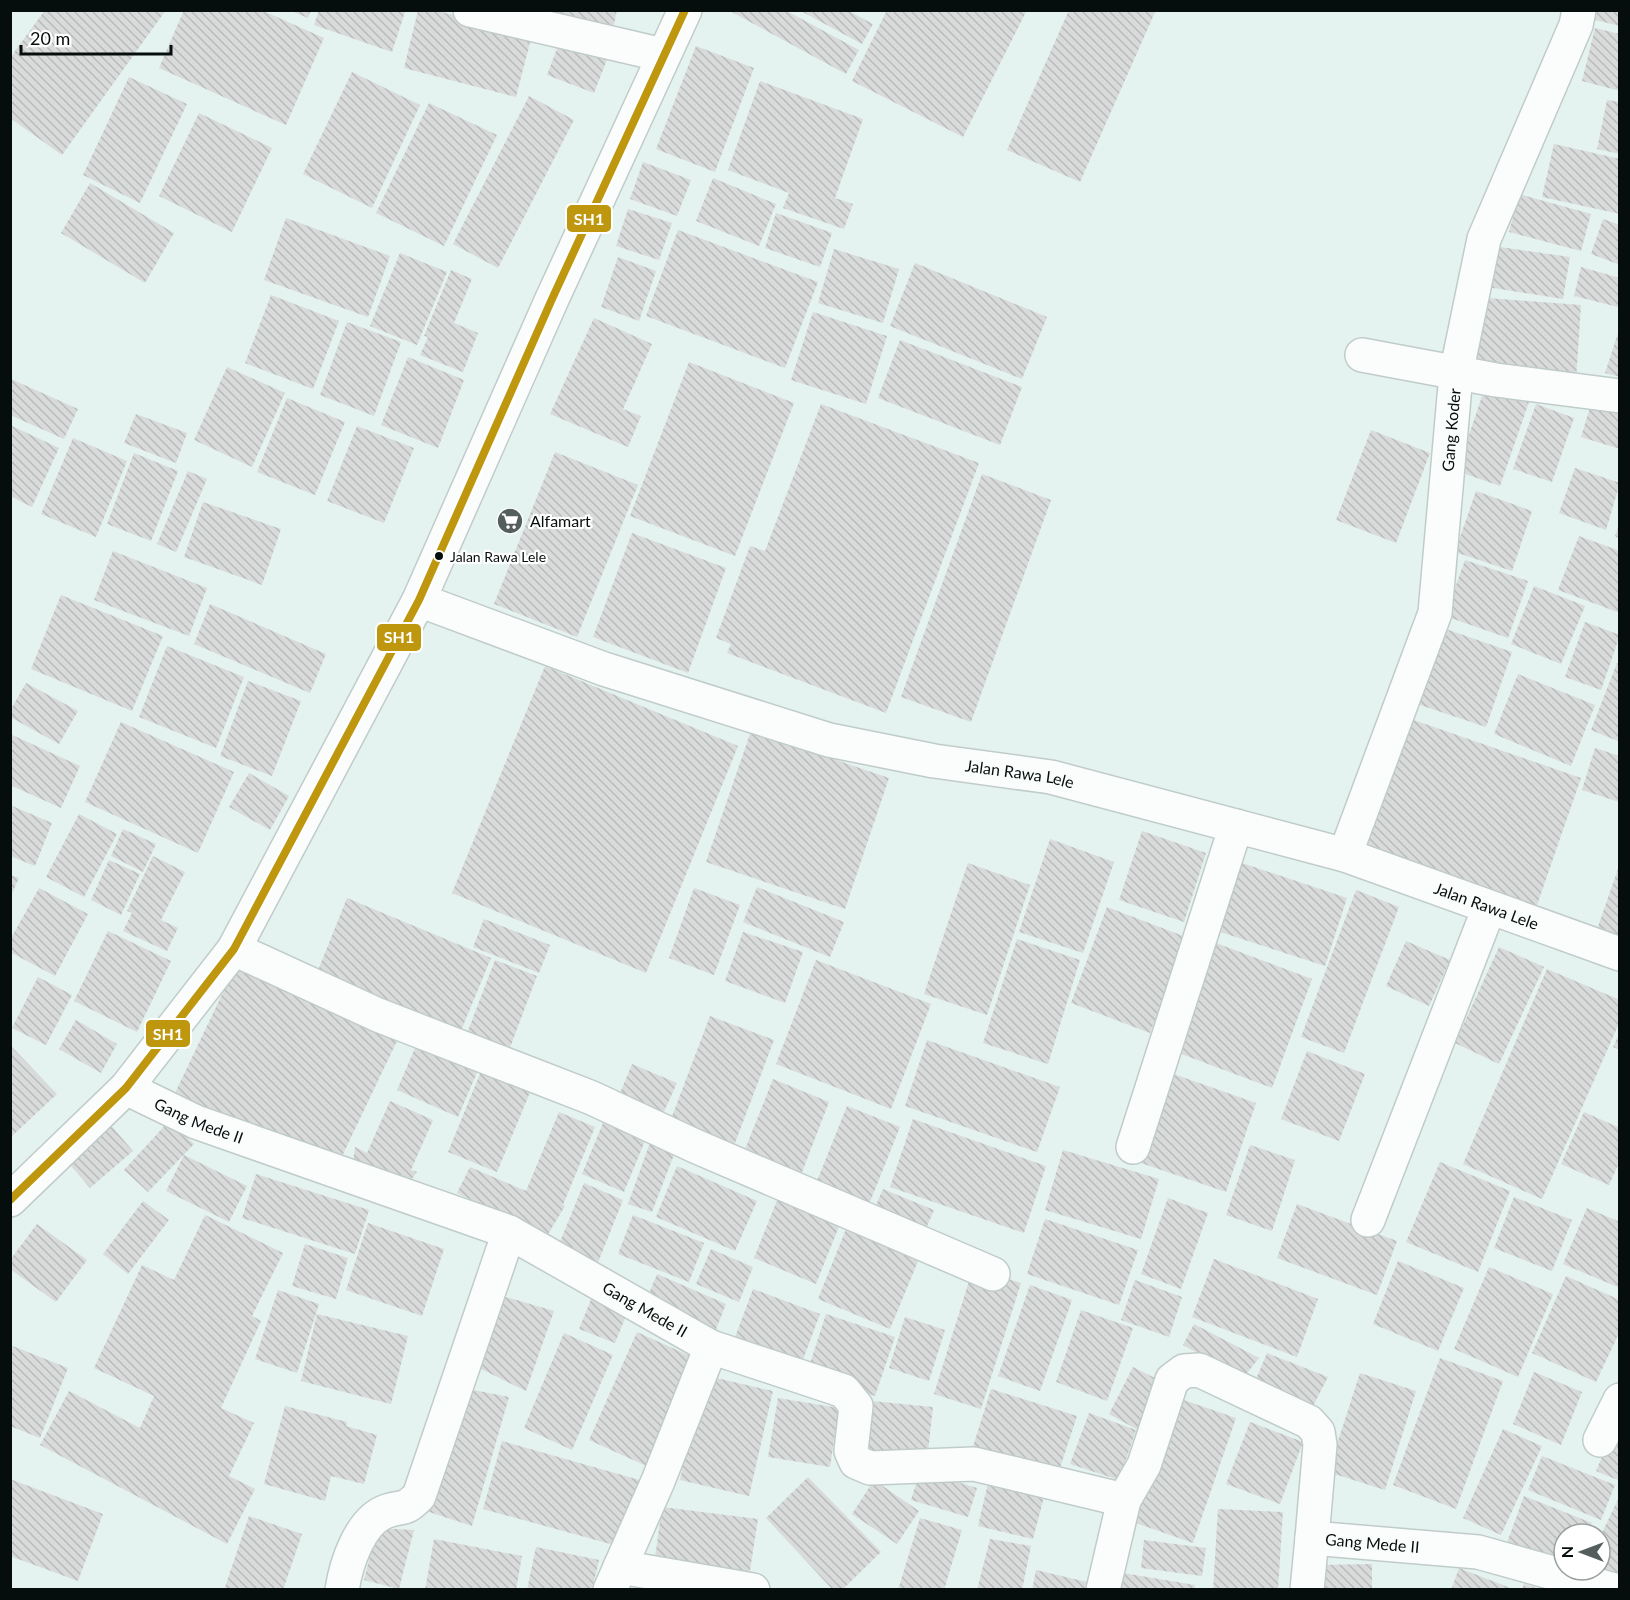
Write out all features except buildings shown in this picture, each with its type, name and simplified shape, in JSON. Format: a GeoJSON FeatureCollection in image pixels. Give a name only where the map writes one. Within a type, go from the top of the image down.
{"type":"FeatureCollection","features":[{"type":"Feature","properties":{"kind":"street"},"geometry":{"type":"LineString","coordinates":[[470,10],[663,55]]}},
{"type":"Feature","properties":{"kind":"street"},"geometry":{"type":"LineString","coordinates":[[10,1200],[126,1088],[234,949],[419,600],[685,10]]}},
{"type":"Feature","properties":{"kind":"street","name":"Gang Koder"},"geometry":{"type":"LineString","coordinates":[[1345,855],[1435,613],[1456,374],[1484,239],[1576,25],[1579,10]]}},
{"type":"Feature","properties":{"kind":"street"},"geometry":{"type":"LineString","coordinates":[[1362,355],[1456,374],[1620,396]]}},
{"type":"Feature","properties":{"kind":"street","name":"Jalan Rawa Lele"},"geometry":{"type":"LineString","coordinates":[[419,600],[604,669],[829,740],[934,760],[1051,777],[1345,855],[1620,954]]}},
{"type":"Feature","properties":{"kind":"street"},"geometry":{"type":"LineString","coordinates":[[1133,1147],[1236,826]]}},
{"type":"Feature","properties":{"kind":"street"},"geometry":{"type":"LineString","coordinates":[[1368,1220],[1489,908]]}},
{"type":"Feature","properties":{"kind":"street"},"geometry":{"type":"LineString","coordinates":[[234,949],[378,1015],[592,1098],[695,1146],[993,1274]]}},
{"type":"Feature","properties":{"kind":"street","name":"Gang Mede II"},"geometry":{"type":"LineString","coordinates":[[126,1088],[196,1122],[509,1232],[711,1347],[844,1391],[856,1406],[851,1451],[856,1462],[870,1468],[974,1464],[1124,1500]]}},
{"type":"Feature","properties":{"kind":"street"},"geometry":{"type":"LineString","coordinates":[[342,1590],[345,1572],[368,1523],[386,1511],[407,1509],[419,1496],[509,1232]]}},
{"type":"Feature","properties":{"kind":"street"},"geometry":{"type":"LineString","coordinates":[[711,1347],[658,1481],[615,1578],[753,1590]]}},
{"type":"Feature","properties":{"kind":"street","name":"Gang Mede II"},"geometry":{"type":"LineString","coordinates":[[1103,1590],[1124,1500],[1144,1465],[1172,1380],[1184,1371],[1199,1370],[1308,1422],[1318,1432],[1320,1445],[1312,1538],[1478,1552],[1614,1590]]}},
{"type":"Feature","properties":{"kind":"street"},"geometry":{"type":"LineString","coordinates":[[1600,1440],[1620,1400]]}},
{"type":"Feature","properties":{"kind":"street"},"geometry":{"type":"LineString","coordinates":[[1307,1590],[1312,1538]]}},
{"type":"Feature","properties":{"kind":"transit line","name":"SH1"},"geometry":{"type":"LineString","coordinates":[[10,1200],[126,1088],[234,949],[419,600],[552,299],[685,10]]}},
{"type":"Feature","properties":{"kind":"place","name":"Alfamart"},"geometry":{"type":"Point","coordinates":[510,521]}},
{"type":"Feature","properties":{"kind":"place","name":"Jalan Rawa Lele"},"geometry":{"type":"Point","coordinates":[439,556]}}]}
